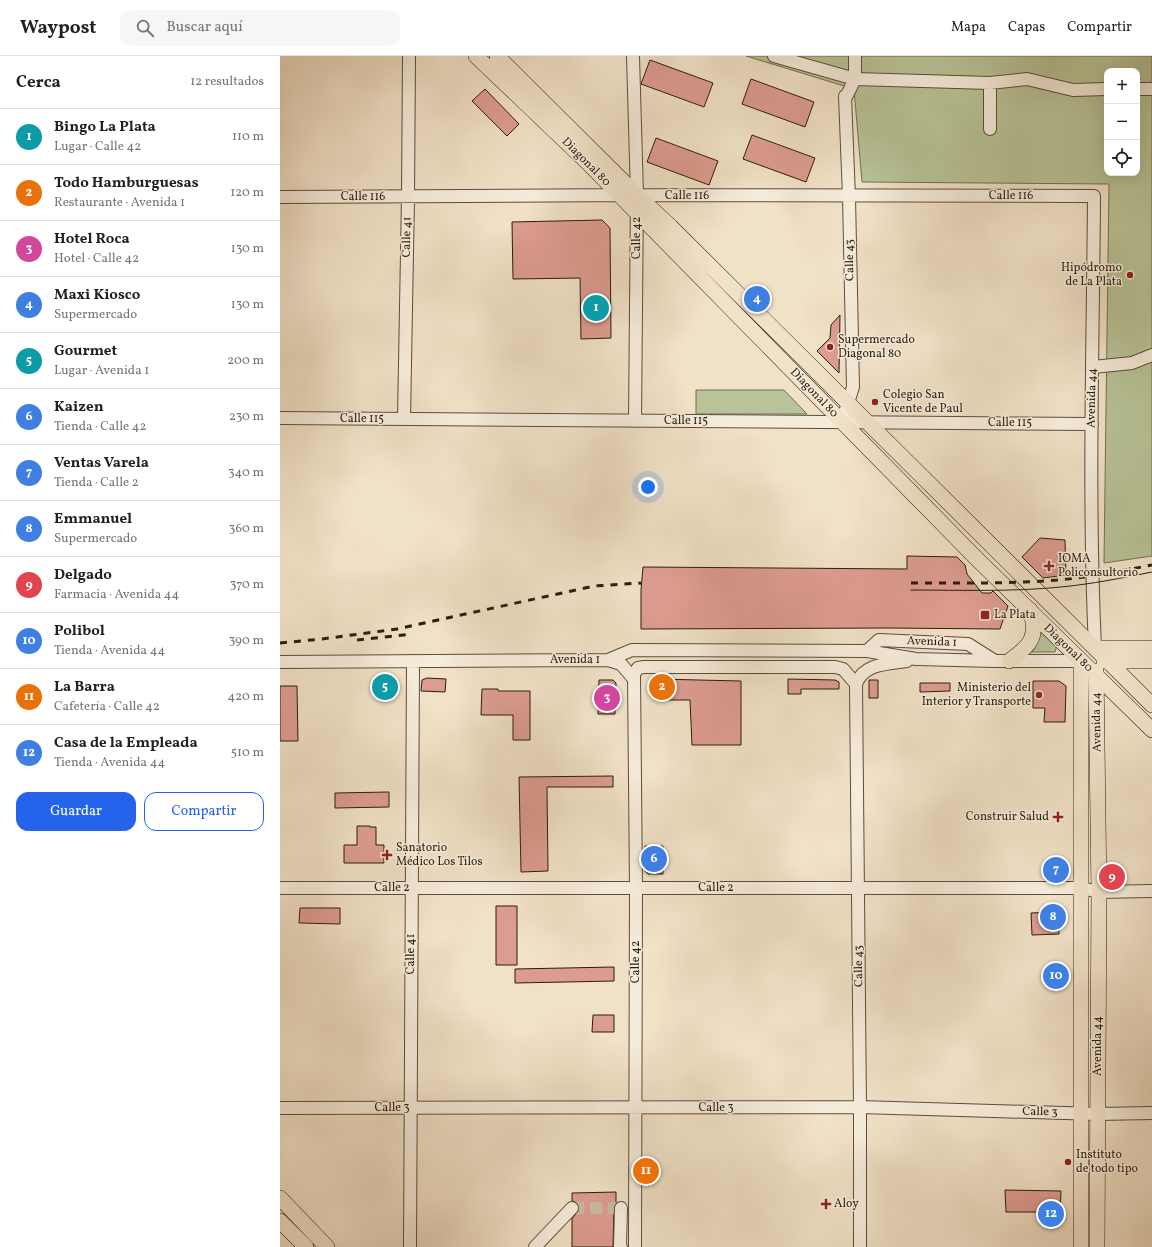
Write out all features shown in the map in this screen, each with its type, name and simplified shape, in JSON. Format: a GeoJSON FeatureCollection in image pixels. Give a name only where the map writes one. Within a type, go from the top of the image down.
{"type":"FeatureCollection","features":[{"type":"Feature","properties":{"kind":"main road","name":"Diagonal 80"},"geometry":{"type":"LineString","coordinates":[[476,56],[587,162],[842,422],[1030,610],[1152,705]]}},
{"type":"Feature","properties":{"kind":"main road","name":"Diagonal 80"},"geometry":{"type":"LineString","coordinates":[[497,56],[637,196],[676,232],[849,403],[1095,661],[1152,730]]}},
{"type":"Feature","properties":{"kind":"main road"},"geometry":{"type":"LineString","coordinates":[[1002,661],[1027,646],[1033,637],[1034,625],[1030,610]]}},
{"type":"Feature","properties":{"kind":"main road","name":"Avenida 1"},"geometry":{"type":"LineString","coordinates":[[1095,661],[1152,648]]}},
{"type":"Feature","properties":{"kind":"main road","name":"Avenida 1"},"geometry":{"type":"LineString","coordinates":[[1095,661],[1152,661]]}},
{"type":"Feature","properties":{"kind":"main road","name":"Avenida 44"},"geometry":{"type":"LineString","coordinates":[[1082,1247],[1081,888],[1095,661]]}},
{"type":"Feature","properties":{"kind":"main road","name":"Avenida 44"},"geometry":{"type":"LineString","coordinates":[[1095,661],[1099,892],[1097,1247]]}},
{"type":"Feature","properties":{"kind":"main road"},"geometry":{"type":"LineString","coordinates":[[280,1198],[327,1247]]}},
{"type":"Feature","properties":{"kind":"main road"},"geometry":{"type":"LineString","coordinates":[[280,1221],[306,1247]]}},
{"type":"Feature","properties":{"kind":"street","name":"Calle 41"},"geometry":{"type":"LineString","coordinates":[[404,419],[409,56]]}},
{"type":"Feature","properties":{"kind":"street","name":"Calle 42"},"geometry":{"type":"LineString","coordinates":[[633,56],[637,196],[635,420]]}},
{"type":"Feature","properties":{"kind":"street"},"geometry":{"type":"LineString","coordinates":[[774,56],[854,79],[990,83],[1028,79],[1073,90],[1104,89]]}},
{"type":"Feature","properties":{"kind":"street"},"geometry":{"type":"LineString","coordinates":[[854,79],[855,56]]}},
{"type":"Feature","properties":{"kind":"street","name":"Calle 43"},"geometry":{"type":"LineString","coordinates":[[842,422],[853,387],[849,196],[845,97],[854,79]]}},
{"type":"Feature","properties":{"kind":"street"},"geometry":{"type":"LineString","coordinates":[[990,83],[990,129]]}},
{"type":"Feature","properties":{"kind":"street"},"geometry":{"type":"LineString","coordinates":[[1140,89],[1152,89]]}},
{"type":"Feature","properties":{"kind":"street","name":"Calle 116"},"geometry":{"type":"LineString","coordinates":[[280,197],[1094,196]]}},
{"type":"Feature","properties":{"kind":"street","name":"Avenida 44"},"geometry":{"type":"LineString","coordinates":[[1094,196],[1092,583],[1095,661]]}},
{"type":"Feature","properties":{"kind":"street"},"geometry":{"type":"LineString","coordinates":[[1093,367],[1132,363],[1151,358]]}},
{"type":"Feature","properties":{"kind":"street","name":"Calle 115"},"geometry":{"type":"LineString","coordinates":[[280,418],[1092,424]]}},
{"type":"Feature","properties":{"kind":"street","name":"Avenida 1"},"geometry":{"type":"LineString","coordinates":[[867,651],[879,640],[968,644],[1002,661]]}},
{"type":"Feature","properties":{"kind":"street","name":"Avenida 1"},"geometry":{"type":"LineString","coordinates":[[280,662],[608,660],[632,650],[867,651],[916,660],[1095,661]]}},
{"type":"Feature","properties":{"kind":"street"},"geometry":{"type":"LineString","coordinates":[[608,660],[624,666],[634,678]]}},
{"type":"Feature","properties":{"kind":"street"},"geometry":{"type":"LineString","coordinates":[[634,678],[636,670],[644,667],[836,668],[843,669],[856,684],[860,675],[869,668],[916,660]]}},
{"type":"Feature","properties":{"kind":"street","name":"Calle 41"},"geometry":{"type":"LineString","coordinates":[[410,1247],[413,661]]}},
{"type":"Feature","properties":{"kind":"street","name":"Calle 42"},"geometry":{"type":"LineString","coordinates":[[634,678],[636,888],[635,1247]]}},
{"type":"Feature","properties":{"kind":"street","name":"Calle 43"},"geometry":{"type":"LineString","coordinates":[[856,684],[860,1247]]}},
{"type":"Feature","properties":{"kind":"street","name":"Calle 2"},"geometry":{"type":"LineString","coordinates":[[280,888],[1081,888],[1099,892],[1152,891]]}},
{"type":"Feature","properties":{"kind":"street","name":"Calle 3"},"geometry":{"type":"LineString","coordinates":[[280,1108],[860,1107],[1097,1114],[1152,1113]]}},
{"type":"Feature","properties":{"kind":"street"},"geometry":{"type":"LineString","coordinates":[[535,1247],[572,1208]]}},
{"type":"Feature","properties":{"kind":"street"},"geometry":{"type":"LineString","coordinates":[[621,1247],[618,1208],[635,1208]]}},
{"type":"Feature","properties":{"kind":"green space","name":"Hipódromo de La Plata"},"geometry":{"type":"Polygon","coordinates":[[[746,56],[1152,56],[1152,556],[1104,563],[1109,184],[862,182],[854,89],[746,56]]]}},
{"type":"Feature","properties":{"kind":"green space"},"geometry":{"type":"Polygon","coordinates":[[[696,390],[784,390],[807,414],[696,414],[696,390]]]}},
{"type":"Feature","properties":{"kind":"green space"},"geometry":{"type":"Polygon","coordinates":[[[1041,631],[1056,645],[1055,652],[1024,652],[1041,631]]]}},
{"type":"Feature","properties":{"kind":"building"},"geometry":{"type":"Polygon","coordinates":[[[650,60],[713,83],[704,107],[641,84],[650,60]]]}},
{"type":"Feature","properties":{"kind":"building"},"geometry":{"type":"Polygon","coordinates":[[[751,79],[814,102],[805,127],[742,104],[751,79]]]}},
{"type":"Feature","properties":{"kind":"building"},"geometry":{"type":"Polygon","coordinates":[[[485,89],[519,124],[507,136],[472,101],[485,89]]]}},
{"type":"Feature","properties":{"kind":"building"},"geometry":{"type":"Polygon","coordinates":[[[752,135],[815,158],[806,182],[743,159],[752,135]]]}},
{"type":"Feature","properties":{"kind":"building"},"geometry":{"type":"Polygon","coordinates":[[[656,138],[718,161],[709,185],[647,162],[656,138]]]}},
{"type":"Feature","properties":{"kind":"building"},"geometry":{"type":"Polygon","coordinates":[[[602,220],[610,228],[611,338],[581,339],[580,278],[513,279],[512,222],[602,220]]]}},
{"type":"Feature","properties":{"kind":"building","name":"Supermercado Diagonal 80"},"geometry":{"type":"Polygon","coordinates":[[[840,315],[839,373],[817,351],[830,338],[831,325],[840,315]]]}},
{"type":"Feature","properties":{"kind":"building","name":"IOMA Policonsultorio"},"geometry":{"type":"Polygon","coordinates":[[[1040,538],[1065,540],[1066,575],[1043,578],[1022,557],[1040,538]]]}},
{"type":"Feature","properties":{"kind":"building"},"geometry":{"type":"Polygon","coordinates":[[[907,556],[957,557],[965,565],[967,574],[982,593],[991,593],[993,591],[1008,606],[1000,629],[641,629],[641,590],[643,567],[907,569],[907,556]]]}},
{"type":"Feature","properties":{"kind":"building"},"geometry":{"type":"Polygon","coordinates":[[[380,677],[391,677],[392,694],[379,693],[380,677]]]}},
{"type":"Feature","properties":{"kind":"building"},"geometry":{"type":"Polygon","coordinates":[[[427,678],[446,679],[445,692],[421,691],[422,680],[427,678]]]}},
{"type":"Feature","properties":{"kind":"building"},"geometry":{"type":"Polygon","coordinates":[[[657,679],[741,681],[741,745],[692,745],[690,700],[666,700],[666,694],[657,695],[657,679]]]}},
{"type":"Feature","properties":{"kind":"building"},"geometry":{"type":"Polygon","coordinates":[[[788,679],[835,680],[839,682],[839,689],[801,689],[801,694],[788,694],[788,679]]]}},
{"type":"Feature","properties":{"kind":"building"},"geometry":{"type":"Polygon","coordinates":[[[599,680],[613,680],[616,683],[615,714],[598,714],[599,680]]]}},
{"type":"Feature","properties":{"kind":"building"},"geometry":{"type":"Polygon","coordinates":[[[869,680],[878,680],[878,698],[869,698],[869,680]]]}},
{"type":"Feature","properties":{"kind":"building"},"geometry":{"type":"Polygon","coordinates":[[[1033,681],[1059,681],[1066,686],[1065,722],[1044,722],[1045,708],[1033,708],[1033,681]]]}},
{"type":"Feature","properties":{"kind":"building"},"geometry":{"type":"Polygon","coordinates":[[[920,683],[950,683],[950,691],[920,692],[920,683]]]}},
{"type":"Feature","properties":{"kind":"building"},"geometry":{"type":"Polygon","coordinates":[[[280,686],[297,686],[298,741],[280,741],[280,686]]]}},
{"type":"Feature","properties":{"kind":"building"},"geometry":{"type":"Polygon","coordinates":[[[482,689],[498,689],[498,691],[530,691],[530,740],[513,740],[513,715],[481,715],[482,689]]]}},
{"type":"Feature","properties":{"kind":"building"},"geometry":{"type":"Polygon","coordinates":[[[613,776],[613,787],[547,787],[548,871],[521,872],[519,777],[613,776]]]}},
{"type":"Feature","properties":{"kind":"building"},"geometry":{"type":"Polygon","coordinates":[[[389,792],[389,807],[335,808],[335,793],[389,792]]]}},
{"type":"Feature","properties":{"kind":"building"},"geometry":{"type":"Polygon","coordinates":[[[357,826],[376,827],[376,845],[384,845],[384,863],[344,863],[344,845],[357,845],[357,826]]]}},
{"type":"Feature","properties":{"kind":"building"},"geometry":{"type":"Polygon","coordinates":[[[645,846],[663,846],[663,874],[648,874],[645,871],[645,846]]]}},
{"type":"Feature","properties":{"kind":"building"},"geometry":{"type":"Polygon","coordinates":[[[496,906],[517,906],[517,965],[496,965],[496,906]]]}},
{"type":"Feature","properties":{"kind":"building"},"geometry":{"type":"Polygon","coordinates":[[[300,908],[340,908],[340,924],[299,923],[300,908]]]}},
{"type":"Feature","properties":{"kind":"building"},"geometry":{"type":"Polygon","coordinates":[[[1054,912],[1058,917],[1059,934],[1032,935],[1031,913],[1054,912]]]}},
{"type":"Feature","properties":{"kind":"building"},"geometry":{"type":"Polygon","coordinates":[[[614,967],[614,981],[515,983],[515,969],[614,967]]]}},
{"type":"Feature","properties":{"kind":"building"},"geometry":{"type":"Polygon","coordinates":[[[593,1015],[614,1015],[614,1032],[592,1032],[593,1015]]]}},
{"type":"Feature","properties":{"kind":"building"},"geometry":{"type":"Polygon","coordinates":[[[1005,1190],[1061,1191],[1060,1212],[1006,1212],[1005,1190]]]}},
{"type":"Feature","properties":{"kind":"building"},"geometry":{"type":"Polygon","coordinates":[[[616,1192],[613,1247],[572,1247],[572,1219],[579,1209],[577,1203],[572,1201],[572,1193],[616,1192]]]}},
{"type":"Feature","properties":{"kind":"tunnel"},"geometry":{"type":"LineString","coordinates":[[572,1208],[616,1208]]}},
{"type":"Feature","properties":{"kind":"tram line"},"geometry":{"type":"LineString","coordinates":[[911,590],[1042,589],[1096,583],[1152,572]]}},
{"type":"Feature","properties":{"kind":"railway"},"geometry":{"type":"LineString","coordinates":[[911,583],[1003,583],[1058,580],[1094,576],[1152,565]]}},
{"type":"Feature","properties":{"kind":"railway"},"geometry":{"type":"LineString","coordinates":[[280,643],[397,629],[594,586],[641,583]]}},
{"type":"Feature","properties":{"kind":"railway"},"geometry":{"type":"LineString","coordinates":[[357,640],[412,634]]}},
{"type":"Feature","properties":{"kind":"place","name":"Hipódromo de La Plata"},"geometry":{"type":"Point","coordinates":[1130,275]}},
{"type":"Feature","properties":{"kind":"place","name":"Maxi Kiosco"},"geometry":{"type":"Point","coordinates":[757,299]}},
{"type":"Feature","properties":{"kind":"place","name":"Bingo La Plata"},"geometry":{"type":"Point","coordinates":[596,308]}},
{"type":"Feature","properties":{"kind":"place","name":"Supermercado Diagonal 80"},"geometry":{"type":"Point","coordinates":[830,347]}},
{"type":"Feature","properties":{"kind":"place","name":"Colegio San Vicente de Paul"},"geometry":{"type":"Point","coordinates":[875,402]}},
{"type":"Feature","properties":{"kind":"place","name":"IOMA Policonsultorio"},"geometry":{"type":"Point","coordinates":[1049,566]}},
{"type":"Feature","properties":{"kind":"place","name":"La Plata"},"geometry":{"type":"Point","coordinates":[985,615]}},
{"type":"Feature","properties":{"kind":"place","name":"Gourmet"},"geometry":{"type":"Point","coordinates":[385,687]}},
{"type":"Feature","properties":{"kind":"place","name":"Todo Hamburguesas"},"geometry":{"type":"Point","coordinates":[662,687]}},
{"type":"Feature","properties":{"kind":"place","name":"Ministerio del Interior y Transporte"},"geometry":{"type":"Point","coordinates":[1039,695]}},
{"type":"Feature","properties":{"kind":"place","name":"Hotel Roca"},"geometry":{"type":"Point","coordinates":[607,698]}},
{"type":"Feature","properties":{"kind":"place","name":"Construir Salud"},"geometry":{"type":"Point","coordinates":[1058,817]}},
{"type":"Feature","properties":{"kind":"place","name":"Sanatorio Médico Los Tilos"},"geometry":{"type":"Point","coordinates":[387,855]}},
{"type":"Feature","properties":{"kind":"place","name":"Kaizen"},"geometry":{"type":"Point","coordinates":[654,859]}},
{"type":"Feature","properties":{"kind":"place","name":"Ventas Varela"},"geometry":{"type":"Point","coordinates":[1056,870]}},
{"type":"Feature","properties":{"kind":"place","name":"Delgado"},"geometry":{"type":"Point","coordinates":[1112,877]}},
{"type":"Feature","properties":{"kind":"place","name":"Emmanuel"},"geometry":{"type":"Point","coordinates":[1053,917]}},
{"type":"Feature","properties":{"kind":"place","name":"Polibol"},"geometry":{"type":"Point","coordinates":[1056,976]}},
{"type":"Feature","properties":{"kind":"place","name":"Instituto de todo tipo"},"geometry":{"type":"Point","coordinates":[1068,1162]}},
{"type":"Feature","properties":{"kind":"place","name":"La Barra"},"geometry":{"type":"Point","coordinates":[646,1171]}},
{"type":"Feature","properties":{"kind":"place","name":"Aloy"},"geometry":{"type":"Point","coordinates":[826,1204]}},
{"type":"Feature","properties":{"kind":"place","name":"Casa de la Empleada"},"geometry":{"type":"Point","coordinates":[1051,1214]}}]}
